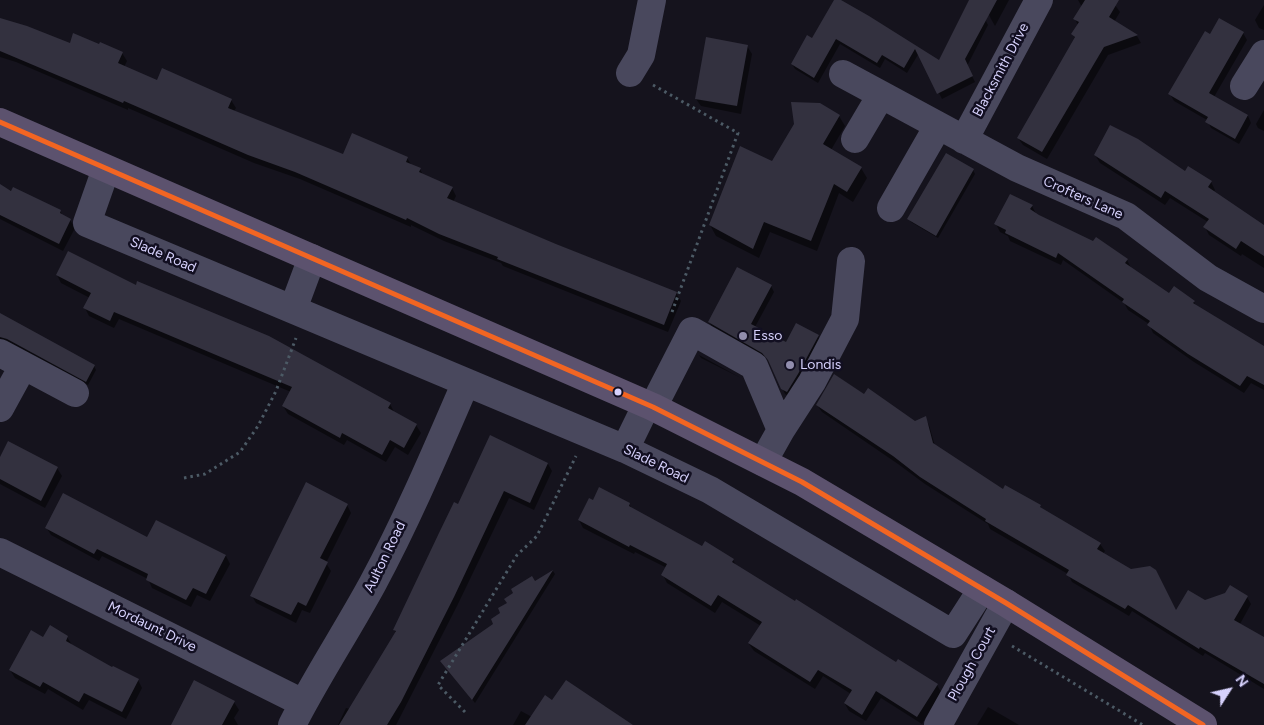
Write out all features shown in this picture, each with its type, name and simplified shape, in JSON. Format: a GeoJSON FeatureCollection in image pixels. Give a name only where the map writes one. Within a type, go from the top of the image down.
{"type":"FeatureCollection","features":[{"type":"Feature","properties":{"kind":"main road"},"geometry":{"type":"LineString","coordinates":[[0,122],[650,405],[802,482],[1006,603],[1203,725]]}},
{"type":"Feature","properties":{"kind":"street"},"geometry":{"type":"LineString","coordinates":[[630,73],[641,55],[652,0]]}},
{"type":"Feature","properties":{"kind":"street","name":"Blacksmith Drive"},"geometry":{"type":"LineString","coordinates":[[964,140],[1039,0]]}},
{"type":"Feature","properties":{"kind":"street"},"geometry":{"type":"LineString","coordinates":[[1244,86],[1264,54]]}},
{"type":"Feature","properties":{"kind":"street","name":"Crofters Lane"},"geometry":{"type":"LineString","coordinates":[[843,74],[1017,168],[1126,216],[1208,278],[1264,309]]}},
{"type":"Feature","properties":{"kind":"street"},"geometry":{"type":"LineString","coordinates":[[855,139],[881,95]]}},
{"type":"Feature","properties":{"kind":"street"},"geometry":{"type":"LineString","coordinates":[[891,208],[929,121]]}},
{"type":"Feature","properties":{"kind":"street","name":"Slade Road"},"geometry":{"type":"LineString","coordinates":[[106,169],[87,223],[625,448],[710,490],[953,634],[982,589]]}},
{"type":"Feature","properties":{"kind":"street"},"geometry":{"type":"LineString","coordinates":[[299,312],[312,258]]}},
{"type":"Feature","properties":{"kind":"street"},"geometry":{"type":"LineString","coordinates":[[763,462],[812,382],[845,319],[851,261]]}},
{"type":"Feature","properties":{"kind":"street"},"geometry":{"type":"LineString","coordinates":[[625,448],[692,331],[754,366],[781,430]]}},
{"type":"Feature","properties":{"kind":"street"},"geometry":{"type":"LineString","coordinates":[[0,408],[11,359],[75,393]]}},
{"type":"Feature","properties":{"kind":"street","name":"Aulton Road"},"geometry":{"type":"LineString","coordinates":[[298,714],[374,581],[425,476],[466,382]]}},
{"type":"Feature","properties":{"kind":"street","name":"Mordaunt Drive"},"geometry":{"type":"LineString","coordinates":[[0,552],[298,714]]}},
{"type":"Feature","properties":{"kind":"street","name":"Plough Court"},"geometry":{"type":"LineString","coordinates":[[938,725],[1006,603]]}},
{"type":"Feature","properties":{"kind":"path"},"geometry":{"type":"LineString","coordinates":[[630,73],[738,133],[670,317]]}},
{"type":"Feature","properties":{"kind":"path"},"geometry":{"type":"LineString","coordinates":[[184,478],[205,474],[240,452],[258,426],[276,392],[299,312]]}},
{"type":"Feature","properties":{"kind":"path"},"geometry":{"type":"LineString","coordinates":[[466,712],[438,685],[517,554],[537,536],[587,433]]}},
{"type":"Feature","properties":{"kind":"path"},"geometry":{"type":"LineString","coordinates":[[990,632],[1143,725]]}},
{"type":"Feature","properties":{"kind":"building"},"geometry":{"type":"Polygon","coordinates":[[[834,0],[841,0],[869,16],[939,60],[969,0],[997,0],[965,59],[973,76],[937,94],[915,49],[904,68],[882,55],[877,63],[836,39],[814,78],[791,64],[807,35],[812,38],[834,0]]]}},
{"type":"Feature","properties":{"kind":"building"},"geometry":{"type":"Polygon","coordinates":[[[1085,0],[1119,0],[1109,17],[1138,35],[1104,47],[1042,152],[1017,138],[1075,37],[1071,34],[1079,22],[1073,19],[1085,0]]]}},
{"type":"Feature","properties":{"kind":"building"},"geometry":{"type":"Polygon","coordinates":[[[0,18],[27,26],[70,43],[73,33],[99,44],[100,42],[123,52],[118,63],[157,80],[162,68],[232,99],[228,108],[343,154],[352,133],[408,157],[406,162],[421,168],[419,172],[453,187],[447,198],[677,292],[664,325],[497,259],[498,257],[439,234],[407,218],[406,220],[295,172],[248,155],[124,101],[123,103],[0,51],[0,18]]]}},
{"type":"Feature","properties":{"kind":"building"},"geometry":{"type":"Polygon","coordinates":[[[1219,18],[1244,32],[1209,93],[1248,115],[1235,139],[1205,122],[1208,117],[1168,94],[1205,31],[1210,34],[1219,18]]]}},
{"type":"Feature","properties":{"kind":"building"},"geometry":{"type":"Polygon","coordinates":[[[706,37],[748,45],[737,106],[695,99],[706,37]]]}},
{"type":"Feature","properties":{"kind":"building"},"geometry":{"type":"Polygon","coordinates":[[[791,102],[820,103],[840,115],[823,144],[862,167],[847,192],[834,184],[811,241],[764,222],[753,249],[709,225],[740,146],[772,161],[794,124],[791,102]]]}},
{"type":"Feature","properties":{"kind":"building"},"geometry":{"type":"Polygon","coordinates":[[[1110,125],[1138,139],[1185,171],[1188,166],[1212,181],[1208,187],[1264,225],[1264,256],[1241,241],[1236,249],[1203,227],[1209,219],[1165,191],[1161,198],[1094,155],[1110,125]]]}},
{"type":"Feature","properties":{"kind":"building"},"geometry":{"type":"Polygon","coordinates":[[[946,153],[974,169],[936,236],[907,219],[946,153]]]}},
{"type":"Feature","properties":{"kind":"building"},"geometry":{"type":"Polygon","coordinates":[[[0,184],[11,191],[13,187],[61,210],[60,213],[71,219],[59,244],[0,215],[0,184]]]}},
{"type":"Feature","properties":{"kind":"building"},"geometry":{"type":"Polygon","coordinates":[[[1010,194],[1033,205],[1030,209],[1039,215],[1093,241],[1096,237],[1128,259],[1125,263],[1169,293],[1174,286],[1195,301],[1193,303],[1264,346],[1264,385],[1247,376],[1240,386],[1188,354],[1147,325],[1150,321],[1122,302],[1124,299],[1058,253],[1056,258],[1005,233],[1006,230],[994,224],[1010,194]]]}},
{"type":"Feature","properties":{"kind":"building"},"geometry":{"type":"Polygon","coordinates":[[[68,251],[136,285],[137,281],[269,336],[391,403],[388,408],[417,424],[404,448],[390,440],[382,455],[342,433],[340,438],[282,406],[292,387],[114,312],[110,321],[83,308],[91,293],[56,275],[68,251]]]}},
{"type":"Feature","properties":{"kind":"building"},"geometry":{"type":"Polygon","coordinates":[[[737,267],[772,285],[751,324],[786,342],[796,323],[819,335],[787,392],[781,389],[768,360],[762,353],[708,322],[737,267]]]}},
{"type":"Feature","properties":{"kind":"building"},"geometry":{"type":"Polygon","coordinates":[[[0,313],[95,365],[86,382],[0,337],[0,313]]]}},
{"type":"Feature","properties":{"kind":"building"},"geometry":{"type":"Polygon","coordinates":[[[834,374],[864,394],[868,388],[915,421],[926,416],[933,443],[1003,489],[1005,485],[1101,543],[1097,549],[1131,569],[1150,566],[1156,570],[1176,610],[1188,590],[1205,600],[1225,593],[1230,585],[1248,596],[1234,620],[1264,637],[1264,684],[1200,647],[1199,649],[1128,605],[1125,609],[1066,575],[1069,570],[985,521],[986,519],[920,477],[893,456],[816,405],[834,374]]]}},
{"type":"Feature","properties":{"kind":"building"},"geometry":{"type":"Polygon","coordinates":[[[490,435],[548,463],[530,503],[504,491],[454,597],[401,702],[387,725],[339,725],[396,631],[393,630],[439,533],[454,502],[458,504],[490,435]]]}},
{"type":"Feature","properties":{"kind":"building"},"geometry":{"type":"Polygon","coordinates":[[[8,441],[58,467],[41,501],[0,479],[0,457],[8,441]]]}},
{"type":"Feature","properties":{"kind":"building"},"geometry":{"type":"Polygon","coordinates":[[[306,482],[348,504],[320,558],[328,562],[306,606],[298,602],[291,615],[250,596],[306,482]]]}},
{"type":"Feature","properties":{"kind":"building"},"geometry":{"type":"Polygon","coordinates":[[[599,487],[630,503],[629,506],[702,546],[705,541],[734,559],[732,562],[795,601],[796,599],[896,662],[898,659],[938,684],[917,717],[876,691],[862,715],[844,703],[852,690],[818,670],[810,682],[748,643],[762,622],[718,595],[711,606],[661,575],[667,564],[630,545],[629,547],[578,520],[589,498],[593,500],[599,487]]]}},
{"type":"Feature","properties":{"kind":"building"},"geometry":{"type":"Polygon","coordinates":[[[63,493],[147,537],[156,520],[226,555],[206,594],[193,588],[186,600],[146,580],[148,574],[97,549],[94,554],[45,528],[63,493]]]}},
{"type":"Feature","properties":{"kind":"building"},"geometry":{"type":"Polygon","coordinates":[[[553,570],[472,700],[440,661],[493,624],[491,619],[500,613],[498,608],[507,603],[504,599],[513,593],[511,589],[532,576],[535,581],[553,570]]]}},
{"type":"Feature","properties":{"kind":"building"},"geometry":{"type":"Polygon","coordinates":[[[50,625],[68,636],[66,641],[112,667],[139,679],[122,712],[84,693],[79,702],[43,682],[40,687],[9,670],[31,630],[43,637],[50,625]]]}},
{"type":"Feature","properties":{"kind":"building"},"geometry":{"type":"Polygon","coordinates":[[[194,680],[235,701],[222,725],[171,725],[194,680]]]}},
{"type":"Feature","properties":{"kind":"building"},"geometry":{"type":"Polygon","coordinates":[[[566,680],[633,725],[525,725],[545,695],[552,700],[566,680]]]}},
{"type":"Feature","properties":{"kind":"transit line"},"geometry":{"type":"LineString","coordinates":[[0,122],[653,407],[802,482],[1006,603],[1203,725]]}},
{"type":"Feature","properties":{"kind":"place","name":"Esso"},"geometry":{"type":"Point","coordinates":[743,336]}},
{"type":"Feature","properties":{"kind":"place","name":"Londis"},"geometry":{"type":"Point","coordinates":[790,365]}}]}
